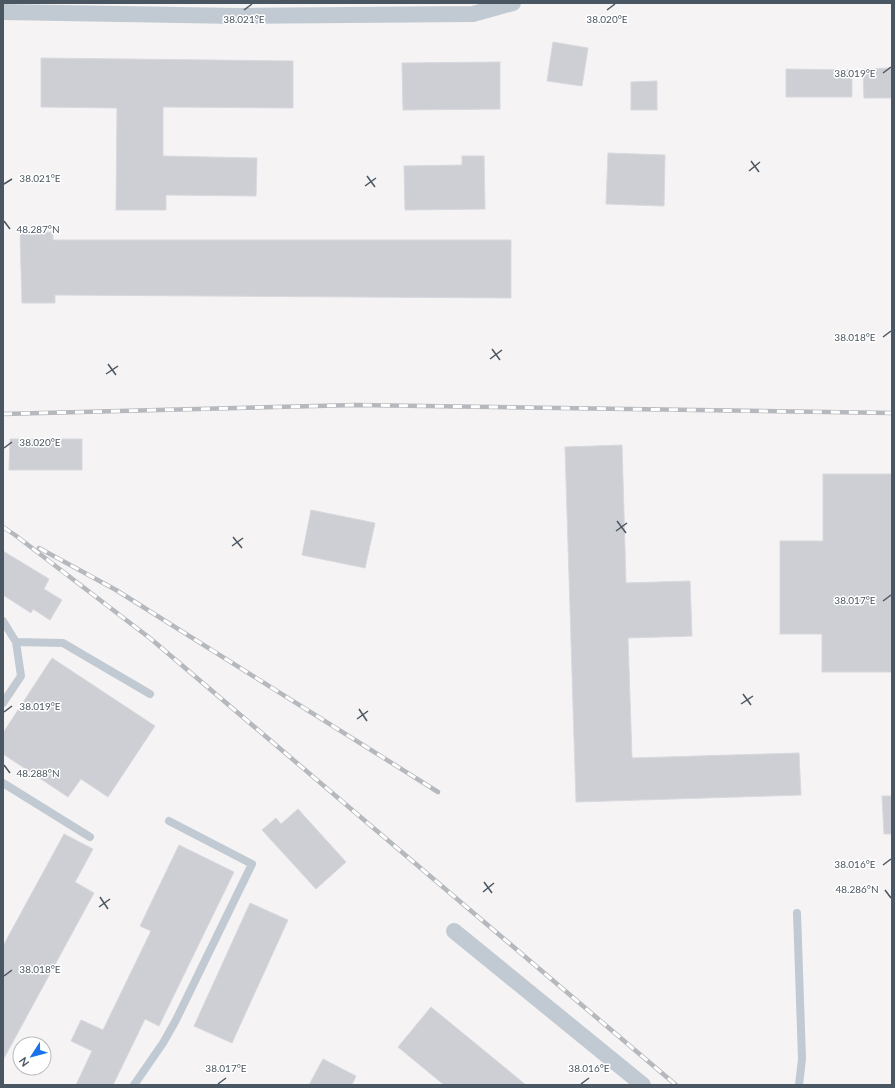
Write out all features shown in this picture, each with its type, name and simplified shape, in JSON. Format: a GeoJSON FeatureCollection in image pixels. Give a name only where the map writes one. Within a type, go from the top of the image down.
{"type":"FeatureCollection","features":[{"type":"Feature","properties":{"kind":"street"},"geometry":{"type":"LineString","coordinates":[[3,12],[240,16],[473,14],[513,3]]}},
{"type":"Feature","properties":{"kind":"street"},"geometry":{"type":"LineString","coordinates":[[454,931],[643,1085]]}},
{"type":"Feature","properties":{"kind":"lane"},"geometry":{"type":"LineString","coordinates":[[3,621],[16,642],[21,676],[3,703]]}},
{"type":"Feature","properties":{"kind":"lane"},"geometry":{"type":"LineString","coordinates":[[16,642],[64,643],[150,694]]}},
{"type":"Feature","properties":{"kind":"lane"},"geometry":{"type":"LineString","coordinates":[[3,783],[90,837]]}},
{"type":"Feature","properties":{"kind":"lane"},"geometry":{"type":"LineString","coordinates":[[134,1085],[163,1043],[176,1020],[252,864],[169,820]]}},
{"type":"Feature","properties":{"kind":"lane"},"geometry":{"type":"LineString","coordinates":[[797,913],[802,1059],[799,1085]]}},
{"type":"Feature","properties":{"kind":"building"},"geometry":{"type":"Polygon","coordinates":[[[553,42],[588,48],[582,86],[547,81],[553,42]]]}},
{"type":"Feature","properties":{"kind":"building"},"geometry":{"type":"Polygon","coordinates":[[[41,58],[293,61],[293,108],[163,107],[163,156],[257,158],[256,196],[166,195],[166,210],[116,210],[117,108],[41,107],[41,58]]]}},
{"type":"Feature","properties":{"kind":"building"},"geometry":{"type":"Polygon","coordinates":[[[500,62],[500,109],[403,110],[402,63],[500,62]]]}},
{"type":"Feature","properties":{"kind":"building"},"geometry":{"type":"Polygon","coordinates":[[[892,68],[892,98],[864,98],[863,69],[892,68]]]}},
{"type":"Feature","properties":{"kind":"building"},"geometry":{"type":"Polygon","coordinates":[[[786,69],[852,70],[852,97],[786,97],[786,69]]]}},
{"type":"Feature","properties":{"kind":"building"},"geometry":{"type":"Polygon","coordinates":[[[657,81],[657,110],[631,110],[631,82],[657,81]]]}},
{"type":"Feature","properties":{"kind":"building"},"geometry":{"type":"Polygon","coordinates":[[[608,153],[665,155],[664,206],[606,204],[608,153]]]}},
{"type":"Feature","properties":{"kind":"building"},"geometry":{"type":"Polygon","coordinates":[[[462,156],[484,156],[485,209],[405,210],[404,166],[462,165],[462,156]]]}},
{"type":"Feature","properties":{"kind":"building"},"geometry":{"type":"Polygon","coordinates":[[[53,232],[53,240],[511,240],[511,298],[55,295],[55,303],[22,303],[20,233],[53,232]]]}},
{"type":"Feature","properties":{"kind":"building"},"geometry":{"type":"Polygon","coordinates":[[[10,439],[82,439],[82,470],[9,470],[10,439]]]}},
{"type":"Feature","properties":{"kind":"building"},"geometry":{"type":"Polygon","coordinates":[[[622,445],[626,583],[690,581],[692,636],[628,638],[632,758],[799,753],[801,795],[576,802],[565,447],[622,445]]]}},
{"type":"Feature","properties":{"kind":"building"},"geometry":{"type":"Polygon","coordinates":[[[823,474],[892,474],[892,672],[822,672],[822,634],[780,634],[780,541],[823,541],[823,474]]]}},
{"type":"Feature","properties":{"kind":"building"},"geometry":{"type":"Polygon","coordinates":[[[311,510],[375,523],[365,568],[302,555],[311,510]]]}},
{"type":"Feature","properties":{"kind":"building"},"geometry":{"type":"Polygon","coordinates":[[[3,551],[49,579],[44,589],[62,600],[50,620],[33,609],[31,613],[3,595],[3,551]]]}},
{"type":"Feature","properties":{"kind":"building"},"geometry":{"type":"Polygon","coordinates":[[[52,658],[155,726],[108,797],[81,779],[68,797],[3,754],[3,733],[52,658]]]}},
{"type":"Feature","properties":{"kind":"building"},"geometry":{"type":"Polygon","coordinates":[[[882,796],[892,796],[892,834],[884,834],[882,796]]]}},
{"type":"Feature","properties":{"kind":"building"},"geometry":{"type":"Polygon","coordinates":[[[298,809],[346,862],[316,889],[262,830],[276,818],[281,824],[298,809]]]}},
{"type":"Feature","properties":{"kind":"building"},"geometry":{"type":"Polygon","coordinates":[[[64,834],[93,849],[75,882],[94,893],[16,1036],[12,1036],[12,1043],[3,1060],[3,946],[64,834]]]}},
{"type":"Feature","properties":{"kind":"building"},"geometry":{"type":"Polygon","coordinates":[[[179,845],[234,872],[159,1026],[145,1019],[113,1085],[76,1085],[92,1051],[71,1041],[81,1020],[103,1030],[151,931],[140,926],[179,845]]]}},
{"type":"Feature","properties":{"kind":"building"},"geometry":{"type":"Polygon","coordinates":[[[250,903],[288,920],[232,1043],[194,1026],[250,903]]]}},
{"type":"Feature","properties":{"kind":"building"},"geometry":{"type":"Polygon","coordinates":[[[431,1007],[526,1085],[444,1085],[398,1047],[431,1007]]]}},
{"type":"Feature","properties":{"kind":"building"},"geometry":{"type":"Polygon","coordinates":[[[323,1059],[356,1076],[352,1085],[309,1085],[323,1059]]]}},
{"type":"Feature","properties":{"kind":"railway"},"geometry":{"type":"LineString","coordinates":[[3,414],[356,405],[892,413]]}},
{"type":"Feature","properties":{"kind":"railway"},"geometry":{"type":"LineString","coordinates":[[3,527],[151,639],[676,1085]]}},
{"type":"Feature","properties":{"kind":"railway"},"geometry":{"type":"LineString","coordinates":[[39,548],[116,590],[438,792]]}}]}
